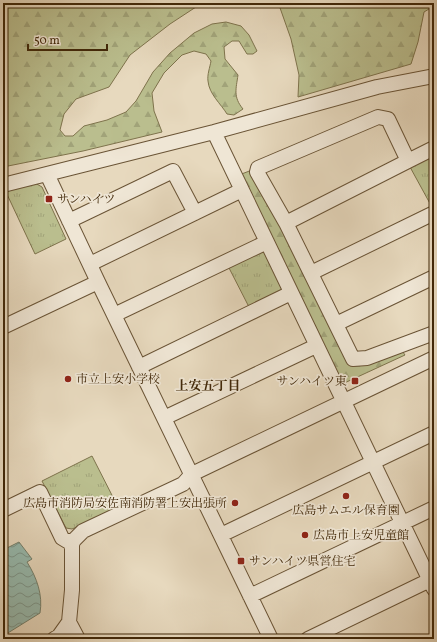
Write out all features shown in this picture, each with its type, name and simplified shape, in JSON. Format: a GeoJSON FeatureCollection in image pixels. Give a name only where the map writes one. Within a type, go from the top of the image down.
{"type":"FeatureCollection","features":[{"type":"Feature","properties":{"kind":"street"},"geometry":{"type":"LineString","coordinates":[[3,185],[214,132],[377,87],[433,79]]}},
{"type":"Feature","properties":{"kind":"street"},"geometry":{"type":"LineString","coordinates":[[408,161],[388,119],[378,117],[258,168],[257,172],[286,223],[353,359],[366,358],[434,333]]}},
{"type":"Feature","properties":{"kind":"street"},"geometry":{"type":"LineString","coordinates":[[214,132],[343,402],[402,523],[433,582],[308,639]]}},
{"type":"Feature","properties":{"kind":"street"},"geometry":{"type":"LineString","coordinates":[[286,223],[434,148]]}},
{"type":"Feature","properties":{"kind":"street"},"geometry":{"type":"LineString","coordinates":[[69,221],[173,171],[195,213]]}},
{"type":"Feature","properties":{"kind":"street"},"geometry":{"type":"LineString","coordinates":[[47,174],[271,639]]}},
{"type":"Feature","properties":{"kind":"street"},"geometry":{"type":"LineString","coordinates":[[90,264],[242,190]]}},
{"type":"Feature","properties":{"kind":"street"},"geometry":{"type":"LineString","coordinates":[[311,273],[434,214]]}},
{"type":"Feature","properties":{"kind":"street"},"geometry":{"type":"LineString","coordinates":[[114,315],[267,242]]}},
{"type":"Feature","properties":{"kind":"street"},"geometry":{"type":"LineString","coordinates":[[336,324],[434,277]]}},
{"type":"Feature","properties":{"kind":"street"},"geometry":{"type":"LineString","coordinates":[[3,327],[98,282]]}},
{"type":"Feature","properties":{"kind":"street"},"geometry":{"type":"LineString","coordinates":[[139,367],[291,293]]}},
{"type":"Feature","properties":{"kind":"street"},"geometry":{"type":"LineString","coordinates":[[164,418],[316,346]]}},
{"type":"Feature","properties":{"kind":"street"},"geometry":{"type":"LineString","coordinates":[[54,639],[59,636],[68,622],[72,590],[72,544],[83,531],[183,484],[192,474],[434,358]]}},
{"type":"Feature","properties":{"kind":"street"},"geometry":{"type":"LineString","coordinates":[[221,535],[434,433]]}},
{"type":"Feature","properties":{"kind":"street"},"geometry":{"type":"LineString","coordinates":[[3,510],[40,492],[62,538],[72,544]]}},
{"type":"Feature","properties":{"kind":"street"},"geometry":{"type":"LineString","coordinates":[[250,596],[434,508]]}},
{"type":"Feature","properties":{"kind":"street"},"geometry":{"type":"LineString","coordinates":[[68,622],[78,639]]}},
{"type":"Feature","properties":{"kind":"green space"},"geometry":{"type":"Polygon","coordinates":[[[3,3],[198,3],[199,5],[170,24],[130,55],[109,87],[76,99],[64,114],[60,130],[65,136],[73,136],[84,126],[107,120],[126,112],[136,101],[153,72],[170,53],[194,33],[212,24],[226,22],[241,26],[249,35],[257,51],[253,54],[247,54],[239,41],[232,41],[224,47],[225,59],[238,75],[236,97],[243,109],[234,115],[227,114],[213,95],[209,86],[208,76],[211,61],[206,54],[194,51],[182,55],[164,73],[152,93],[154,111],[162,132],[83,151],[3,167],[3,3]]]}},
{"type":"Feature","properties":{"kind":"green space"},"geometry":{"type":"Polygon","coordinates":[[[276,3],[434,3],[434,6],[424,12],[418,42],[411,64],[298,97],[299,75],[291,39],[279,5],[276,3]]]}},
{"type":"Feature","properties":{"kind":"green space"},"geometry":{"type":"Polygon","coordinates":[[[434,154],[434,208],[433,209],[410,167],[434,154]]]}},
{"type":"Feature","properties":{"kind":"green space"},"geometry":{"type":"Polygon","coordinates":[[[252,170],[349,361],[400,348],[405,355],[340,385],[239,175],[252,170]]]}},
{"type":"Feature","properties":{"kind":"green space"},"geometry":{"type":"Polygon","coordinates":[[[35,183],[42,187],[66,239],[35,254],[5,190],[35,183]]]}},
{"type":"Feature","properties":{"kind":"green space"},"geometry":{"type":"Polygon","coordinates":[[[259,251],[266,253],[282,287],[280,292],[249,307],[228,266],[259,251]]]}},
{"type":"Feature","properties":{"kind":"green space"},"geometry":{"type":"Polygon","coordinates":[[[92,456],[119,509],[72,529],[66,528],[42,481],[92,456]]]}},
{"type":"Feature","properties":{"kind":"water"},"geometry":{"type":"Polygon","coordinates":[[[19,542],[32,559],[27,562],[34,574],[40,593],[40,613],[3,636],[3,550],[19,542]]]}},
{"type":"Feature","properties":{"kind":"place","name":"サンハイツ"},"geometry":{"type":"Point","coordinates":[49,199]}},
{"type":"Feature","properties":{"kind":"place","name":"市立上安小学校"},"geometry":{"type":"Point","coordinates":[68,379]}},
{"type":"Feature","properties":{"kind":"place","name":"サンハイツ東"},"geometry":{"type":"Point","coordinates":[355,381]}},
{"type":"Feature","properties":{"kind":"place","name":"広島サムエル保育園"},"geometry":{"type":"Point","coordinates":[346,496]}},
{"type":"Feature","properties":{"kind":"place","name":"広島市消防局安佐南消防署上安出張所"},"geometry":{"type":"Point","coordinates":[235,503]}},
{"type":"Feature","properties":{"kind":"place","name":"広島市上安児童館"},"geometry":{"type":"Point","coordinates":[305,535]}},
{"type":"Feature","properties":{"kind":"place","name":"サンハイツ県営住宅"},"geometry":{"type":"Point","coordinates":[241,561]}},
{"type":"Feature","properties":{"kind":"district","name":"上安五丁目"},"geometry":{"type":"Point","coordinates":[208,385]}}]}
